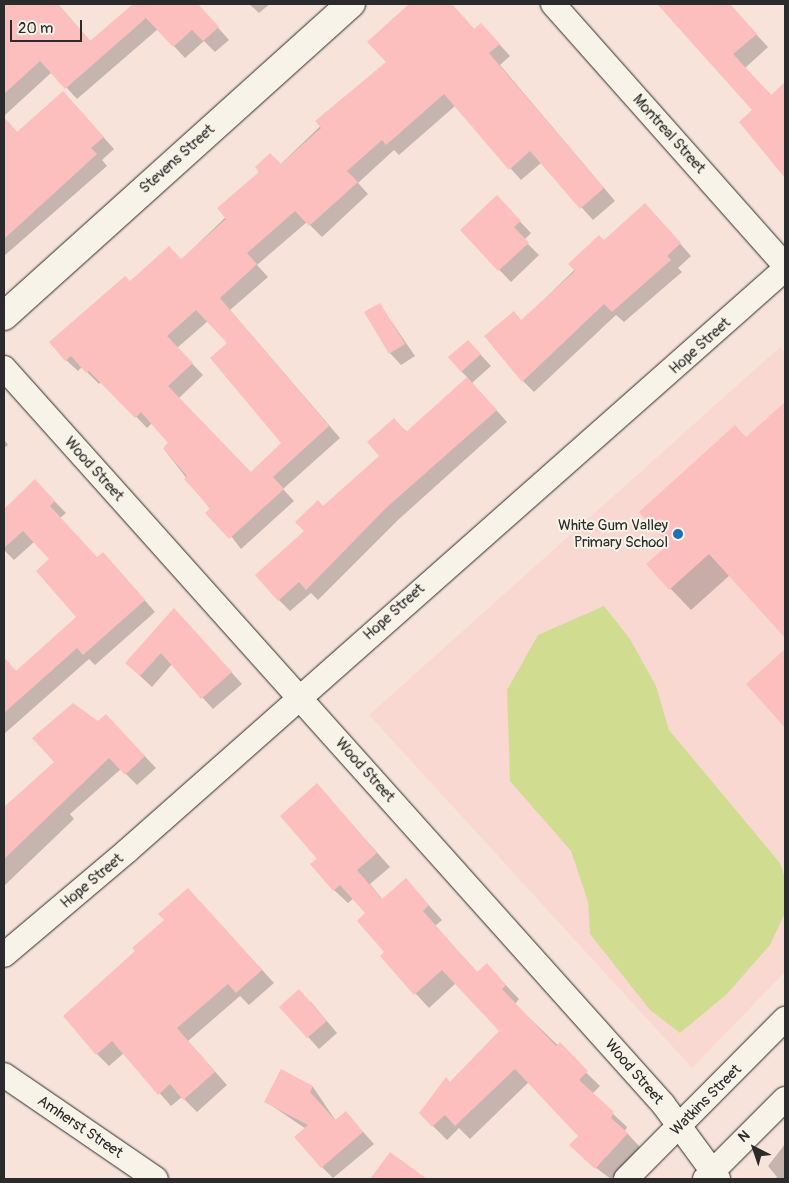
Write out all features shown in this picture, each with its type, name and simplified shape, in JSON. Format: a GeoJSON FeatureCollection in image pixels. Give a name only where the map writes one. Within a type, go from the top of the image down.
{"type":"FeatureCollection","features":[{"type":"Feature","properties":{"kind":"street","name":"Stevens Street"},"geometry":{"type":"LineString","coordinates":[[4,316],[352,4]]}},
{"type":"Feature","properties":{"kind":"street","name":"Montreal Street"},"geometry":{"type":"LineString","coordinates":[[553,4],[785,265]]}},
{"type":"Feature","properties":{"kind":"street","name":"Hope Street"},"geometry":{"type":"LineString","coordinates":[[4,955],[785,269]]}},
{"type":"Feature","properties":{"kind":"street","name":"Wood Street"},"geometry":{"type":"LineString","coordinates":[[4,368],[300,697],[680,1126],[712,1177]]}},
{"type":"Feature","properties":{"kind":"street","name":"Watkins Street"},"geometry":{"type":"LineString","coordinates":[[626,1179],[785,1019]]}},
{"type":"Feature","properties":{"kind":"street","name":"Amherst Street"},"geometry":{"type":"LineString","coordinates":[[4,1075],[156,1179]]}},
{"type":"Feature","properties":{"kind":"street"},"geometry":{"type":"LineString","coordinates":[[712,1177],[785,1099]]}},
{"type":"Feature","properties":{"kind":"shaded area","name":"White Gum Valley Primary School"},"geometry":{"type":"Polygon","coordinates":[[[780,347],[785,352],[785,972],[692,1068],[369,715],[780,347]]]}},
{"type":"Feature","properties":{"kind":"green space"},"geometry":{"type":"Polygon","coordinates":[[[604,606],[630,639],[656,686],[669,730],[780,863],[785,878],[785,913],[770,945],[727,994],[680,1033],[650,1010],[590,934],[588,902],[571,851],[510,781],[507,690],[538,635],[604,606]]]}},
{"type":"Feature","properties":{"kind":"building"},"geometry":{"type":"Polygon","coordinates":[[[4,4],[58,4],[90,41],[133,4],[198,4],[219,27],[203,41],[192,30],[173,47],[146,18],[65,89],[40,61],[4,94],[4,4]]]}},
{"type":"Feature","properties":{"kind":"building"},"geometry":{"type":"Polygon","coordinates":[[[409,4],[452,4],[474,29],[481,23],[500,44],[489,53],[604,188],[580,209],[530,151],[509,170],[444,94],[386,145],[382,140],[347,171],[358,182],[309,226],[295,211],[247,253],[257,264],[220,298],[329,426],[273,477],[284,489],[229,539],[205,513],[210,508],[184,479],[187,476],[163,448],[168,443],[141,412],[135,418],[89,371],[86,373],[71,356],[65,361],[49,342],[125,276],[130,281],[169,246],[181,259],[226,219],[217,208],[259,172],[255,167],[270,153],[281,164],[321,128],[315,121],[386,62],[367,42],[409,4]],[[196,310],[167,336],[193,363],[168,386],[251,472],[281,443],[210,358],[227,343],[196,310]]]}},
{"type":"Feature","properties":{"kind":"building"},"geometry":{"type":"Polygon","coordinates":[[[657,4],[730,4],[757,34],[733,54],[771,95],[785,82],[785,178],[739,122],[752,110],[657,4]]]}},
{"type":"Feature","properties":{"kind":"building"},"geometry":{"type":"Polygon","coordinates":[[[63,91],[104,137],[91,148],[97,154],[4,239],[4,117],[17,132],[63,91]]]}},
{"type":"Feature","properties":{"kind":"building"},"geometry":{"type":"Polygon","coordinates":[[[497,195],[521,221],[514,227],[529,243],[498,271],[460,230],[497,195]]]}},
{"type":"Feature","properties":{"kind":"building"},"geometry":{"type":"Polygon","coordinates":[[[645,203],[681,243],[667,256],[671,260],[612,312],[604,304],[522,382],[484,336],[514,311],[521,320],[575,271],[568,264],[599,235],[604,240],[645,203]]]}},
{"type":"Feature","properties":{"kind":"building"},"geometry":{"type":"Polygon","coordinates":[[[380,303],[405,344],[389,354],[364,312],[380,303]]]}},
{"type":"Feature","properties":{"kind":"building"},"geometry":{"type":"Polygon","coordinates":[[[468,340],[481,354],[461,372],[448,357],[468,340]]]}},
{"type":"Feature","properties":{"kind":"building"},"geometry":{"type":"Polygon","coordinates":[[[467,377],[497,410],[386,508],[306,590],[299,582],[278,601],[255,575],[304,531],[295,522],[318,500],[323,506],[379,456],[367,442],[394,418],[406,432],[467,377]]]}},
{"type":"Feature","properties":{"kind":"building"},"geometry":{"type":"Polygon","coordinates":[[[785,402],[785,638],[709,554],[669,590],[646,564],[669,544],[639,512],[735,425],[746,437],[785,402]]]}},
{"type":"Feature","properties":{"kind":"building"},"geometry":{"type":"Polygon","coordinates":[[[35,479],[55,501],[50,506],[97,557],[103,552],[145,600],[83,655],[77,648],[4,713],[4,657],[16,671],[76,617],[36,571],[49,559],[23,531],[4,548],[4,509],[35,479]]]}},
{"type":"Feature","properties":{"kind":"building"},"geometry":{"type":"Polygon","coordinates":[[[174,608],[232,672],[201,699],[161,653],[140,676],[125,663],[174,608]]]}},
{"type":"Feature","properties":{"kind":"building"},"geometry":{"type":"Polygon","coordinates":[[[785,649],[785,728],[746,684],[785,649]]]}},
{"type":"Feature","properties":{"kind":"building"},"geometry":{"type":"Polygon","coordinates":[[[73,703],[98,721],[106,714],[145,756],[125,775],[109,758],[4,859],[4,807],[54,762],[32,738],[73,703]]]}},
{"type":"Feature","properties":{"kind":"building"},"geometry":{"type":"Polygon","coordinates":[[[317,783],[377,853],[357,870],[382,899],[406,878],[429,905],[423,911],[477,972],[487,963],[506,985],[502,989],[556,1046],[560,1042],[588,1071],[579,1080],[614,1112],[611,1118],[628,1133],[595,1169],[569,1145],[578,1136],[515,1069],[455,1126],[445,1115],[432,1127],[419,1113],[446,1077],[450,1082],[499,1031],[442,970],[414,995],[380,956],[384,952],[357,921],[365,913],[340,885],[333,891],[310,864],[317,859],[280,816],[317,783]]]}},
{"type":"Feature","properties":{"kind":"building"},"geometry":{"type":"Polygon","coordinates":[[[188,888],[262,970],[236,993],[228,984],[177,1028],[215,1072],[183,1100],[170,1084],[158,1095],[112,1041],[96,1055],[63,1016],[135,951],[132,948],[164,920],[158,914],[188,888]]]}},
{"type":"Feature","properties":{"kind":"building"},"geometry":{"type":"Polygon","coordinates":[[[299,989],[327,1021],[307,1038],[279,1007],[299,989]]]}},
{"type":"Feature","properties":{"kind":"building"},"geometry":{"type":"Polygon","coordinates":[[[281,1069],[313,1086],[310,1092],[335,1120],[346,1111],[363,1132],[321,1168],[294,1137],[308,1125],[264,1102],[281,1069]]]}},
{"type":"Feature","properties":{"kind":"building"},"geometry":{"type":"Polygon","coordinates":[[[390,1152],[427,1179],[370,1179],[390,1152]]]}},
{"type":"Feature","properties":{"kind":"place","name":"White Gum Valley Primary School"},"geometry":{"type":"Point","coordinates":[678,534]}}]}
